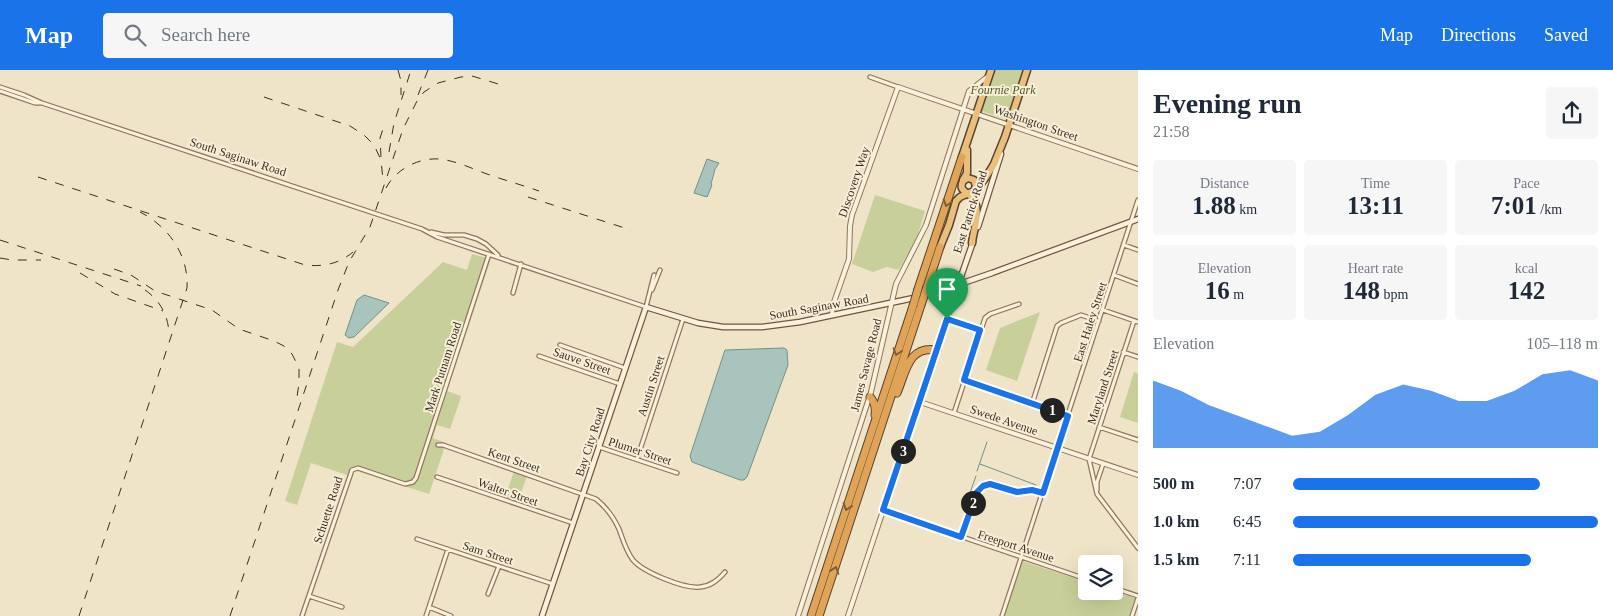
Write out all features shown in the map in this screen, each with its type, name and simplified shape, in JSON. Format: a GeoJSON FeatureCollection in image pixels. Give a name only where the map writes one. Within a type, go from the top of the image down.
{"type":"FeatureCollection","features":[{"type":"Feature","properties":{"kind":"highway","name":"East Patrick Road"},"geometry":{"type":"LineString","coordinates":[[1005,138],[1028,70]]}},
{"type":"Feature","properties":{"kind":"highway"},"geometry":{"type":"LineString","coordinates":[[811,616],[990,72]]}},
{"type":"Feature","properties":{"kind":"highway"},"geometry":{"type":"LineString","coordinates":[[819,616],[956,202],[960,197],[971,193],[990,172],[1005,138]]}},
{"type":"Feature","properties":{"kind":"highway"},"geometry":{"type":"LineString","coordinates":[[968,139],[967,171],[961,188],[964,192],[971,193]]}},
{"type":"Feature","properties":{"kind":"highway"},"geometry":{"type":"LineString","coordinates":[[963,180],[968,178],[974,180],[976,186],[971,193]]}},
{"type":"Feature","properties":{"kind":"highway"},"geometry":{"type":"LineString","coordinates":[[971,193],[976,204],[977,223],[972,243]]}},
{"type":"Feature","properties":{"kind":"highway"},"geometry":{"type":"LineString","coordinates":[[869,465],[911,358],[916,352],[922,350],[937,350]]}},
{"type":"Feature","properties":{"kind":"highway"},"geometry":{"type":"LineString","coordinates":[[870,397],[876,409],[871,433]]}},
{"type":"Feature","properties":{"kind":"main road","name":"East Patrick Road"},"geometry":{"type":"LineString","coordinates":[[977,223],[1005,138]]}},
{"type":"Feature","properties":{"kind":"main road","name":"South Saginaw Road"},"geometry":{"type":"LineString","coordinates":[[646,307],[683,319],[710,325],[746,328],[779,325],[891,304],[925,295],[958,285],[1138,219]]}},
{"type":"Feature","properties":{"kind":"main road","name":"East Patrick Road"},"geometry":{"type":"LineString","coordinates":[[958,285],[972,243]]}},
{"type":"Feature","properties":{"kind":"main road","name":"Bay City Road"},"geometry":{"type":"LineString","coordinates":[[542,616],[646,307]]}},
{"type":"Feature","properties":{"kind":"street","name":"James Savage Road"},"geometry":{"type":"LineString","coordinates":[[798,616],[870,397],[899,277],[924,229],[971,89],[982,82],[990,72]]}},
{"type":"Feature","properties":{"kind":"street","name":"Washington Street"},"geometry":{"type":"LineString","coordinates":[[870,77],[1138,169]]}},
{"type":"Feature","properties":{"kind":"street","name":"Discovery Way"},"geometry":{"type":"LineString","coordinates":[[832,315],[833,305],[848,259],[852,215],[898,87]]}},
{"type":"Feature","properties":{"kind":"street","name":"South Saginaw Road"},"geometry":{"type":"LineString","coordinates":[[0,89],[24,94],[42,103],[428,231],[444,235],[464,235],[477,239],[486,244],[500,257]]}},
{"type":"Feature","properties":{"kind":"street","name":"East Haley Street"},"geometry":{"type":"LineString","coordinates":[[1002,616],[1138,200]]}},
{"type":"Feature","properties":{"kind":"street","name":"South Saginaw Road"},"geometry":{"type":"LineString","coordinates":[[428,231],[437,237],[646,307]]}},
{"type":"Feature","properties":{"kind":"street"},"geometry":{"type":"LineString","coordinates":[[1124,245],[1138,250]]}},
{"type":"Feature","properties":{"kind":"street","name":"Mark Putnam Road"},"geometry":{"type":"LineString","coordinates":[[411,483],[416,478],[489,254]]}},
{"type":"Feature","properties":{"kind":"street"},"geometry":{"type":"LineString","coordinates":[[512,293],[521,264]]}},
{"type":"Feature","properties":{"kind":"street"},"geometry":{"type":"LineString","coordinates":[[650,296],[660,270]]}},
{"type":"Feature","properties":{"kind":"street","name":"Bay City Road"},"geometry":{"type":"LineString","coordinates":[[646,307],[654,274]]}},
{"type":"Feature","properties":{"kind":"street"},"geometry":{"type":"LineString","coordinates":[[1114,275],[1138,284]]}},
{"type":"Feature","properties":{"kind":"street","name":"East Patrick Road"},"geometry":{"type":"LineString","coordinates":[[848,616],[958,285]]}},
{"type":"Feature","properties":{"kind":"street"},"geometry":{"type":"LineString","coordinates":[[954,413],[980,330],[987,316],[1019,304]]}},
{"type":"Feature","properties":{"kind":"street"},"geometry":{"type":"LineString","coordinates":[[1103,310],[1136,322]]}},
{"type":"Feature","properties":{"kind":"street"},"geometry":{"type":"LineString","coordinates":[[1032,404],[1058,326],[1080,315],[1099,320]]}},
{"type":"Feature","properties":{"kind":"street","name":"Austin Street"},"geometry":{"type":"LineString","coordinates":[[637,459],[683,319]]}},
{"type":"Feature","properties":{"kind":"street"},"geometry":{"type":"LineString","coordinates":[[947,319],[980,330]]}},
{"type":"Feature","properties":{"kind":"street","name":"Maryland Street"},"geometry":{"type":"LineString","coordinates":[[1089,459],[1123,352],[1136,322]]}},
{"type":"Feature","properties":{"kind":"street"},"geometry":{"type":"LineString","coordinates":[[560,345],[625,368]]}},
{"type":"Feature","properties":{"kind":"street"},"geometry":{"type":"LineString","coordinates":[[1123,352],[1138,357]]}},
{"type":"Feature","properties":{"kind":"street","name":"Sauve Street"},"geometry":{"type":"LineString","coordinates":[[539,356],[620,384]]}},
{"type":"Feature","properties":{"kind":"street"},"geometry":{"type":"LineString","coordinates":[[964,380],[1068,416]]}},
{"type":"Feature","properties":{"kind":"street","name":"Swede Avenue"},"geometry":{"type":"LineString","coordinates":[[920,402],[1138,476]]}},
{"type":"Feature","properties":{"kind":"street"},"geometry":{"type":"LineString","coordinates":[[1099,427],[1138,440]]}},
{"type":"Feature","properties":{"kind":"street","name":"Kent Street"},"geometry":{"type":"LineString","coordinates":[[438,445],[452,448],[596,499],[607,509],[619,529],[627,551],[634,561],[644,570],[654,575],[693,587],[710,585],[725,572]]}},
{"type":"Feature","properties":{"kind":"street","name":"Plumer Street"},"geometry":{"type":"LineString","coordinates":[[599,447],[677,473]]}},
{"type":"Feature","properties":{"kind":"street"},"geometry":{"type":"LineString","coordinates":[[1089,459],[1097,494],[1138,548]]}},
{"type":"Feature","properties":{"kind":"street"},"geometry":{"type":"LineString","coordinates":[[1097,494],[1097,482],[1103,464]]}},
{"type":"Feature","properties":{"kind":"street","name":"Schuette Road"},"geometry":{"type":"LineString","coordinates":[[302,616],[352,470],[358,468],[405,484],[411,483]]}},
{"type":"Feature","properties":{"kind":"street","name":"Walter Street"},"geometry":{"type":"LineString","coordinates":[[437,477],[573,523]]}},
{"type":"Feature","properties":{"kind":"street"},"geometry":{"type":"LineString","coordinates":[[961,537],[977,492],[983,486],[990,484],[1017,492],[1032,490],[1043,493]]}},
{"type":"Feature","properties":{"kind":"street","name":"Freeport Avenue"},"geometry":{"type":"LineString","coordinates":[[883,510],[1078,576]]}},
{"type":"Feature","properties":{"kind":"street","name":"Sam Street"},"geometry":{"type":"LineString","coordinates":[[417,539],[553,584]]}},
{"type":"Feature","properties":{"kind":"street"},"geometry":{"type":"LineString","coordinates":[[426,616],[448,549]]}},
{"type":"Feature","properties":{"kind":"street"},"geometry":{"type":"LineString","coordinates":[[488,594],[499,566]]}},
{"type":"Feature","properties":{"kind":"street"},"geometry":{"type":"LineString","coordinates":[[1123,591],[1138,597],[1132,616]]}},
{"type":"Feature","properties":{"kind":"street"},"geometry":{"type":"LineString","coordinates":[[309,596],[342,607]]}},
{"type":"Feature","properties":{"kind":"street"},"geometry":{"type":"LineString","coordinates":[[429,607],[451,616]]}},
{"type":"Feature","properties":{"kind":"green space","name":"Fournie Park"},"geometry":{"type":"Polygon","coordinates":[[[993,70],[1025,70],[1008,120],[980,109],[993,70]]]}},
{"type":"Feature","properties":{"kind":"green space"},"geometry":{"type":"Polygon","coordinates":[[[875,195],[925,211],[917,237],[899,270],[887,267],[873,272],[852,264],[875,195]]]}},
{"type":"Feature","properties":{"kind":"green space"},"geometry":{"type":"Polygon","coordinates":[[[472,254],[491,259],[447,391],[461,396],[460,400],[450,429],[437,425],[433,438],[446,443],[429,494],[350,469],[347,475],[311,463],[297,505],[285,501],[337,342],[353,347],[443,262],[467,270],[472,254]]]}},
{"type":"Feature","properties":{"kind":"green space"},"geometry":{"type":"Polygon","coordinates":[[[1040,312],[1017,381],[986,370],[1000,328],[1040,312]]]}},
{"type":"Feature","properties":{"kind":"green space"},"geometry":{"type":"Polygon","coordinates":[[[1134,372],[1138,374],[1138,423],[1120,417],[1134,372]]]}},
{"type":"Feature","properties":{"kind":"green space"},"geometry":{"type":"Polygon","coordinates":[[[514,471],[527,476],[518,502],[505,498],[514,471]]]}},
{"type":"Feature","properties":{"kind":"green space"},"geometry":{"type":"Polygon","coordinates":[[[1022,561],[1078,579],[1078,600],[1123,600],[1123,594],[1135,598],[1129,616],[1004,616],[1022,561]]]}},
{"type":"Feature","properties":{"kind":"water"},"geometry":{"type":"Polygon","coordinates":[[[707,159],[719,163],[715,169],[712,185],[707,197],[694,193],[707,159]]]}},
{"type":"Feature","properties":{"kind":"water"},"geometry":{"type":"Polygon","coordinates":[[[364,295],[389,303],[354,337],[349,338],[345,335],[357,300],[364,295]]]}},
{"type":"Feature","properties":{"kind":"water"},"geometry":{"type":"Polygon","coordinates":[[[784,348],[787,350],[788,365],[747,477],[744,480],[740,480],[692,462],[690,456],[725,350],[784,348]]]}},
{"type":"Feature","properties":{"kind":"waterway"},"geometry":{"type":"LineString","coordinates":[[977,471],[987,442]]}},
{"type":"Feature","properties":{"kind":"waterway"},"geometry":{"type":"LineString","coordinates":[[980,464],[1036,485]]}},
{"type":"Feature","properties":{"kind":"waterway"},"geometry":{"type":"LineString","coordinates":[[965,507],[976,476]]}},
{"type":"Feature","properties":{"kind":"railway"},"geometry":{"type":"LineString","coordinates":[[398,70],[401,81],[401,95]]}},
{"type":"Feature","properties":{"kind":"railway"},"geometry":{"type":"LineString","coordinates":[[389,152],[394,123],[411,70]]}},
{"type":"Feature","properties":{"kind":"railway"},"geometry":{"type":"LineString","coordinates":[[418,95],[428,70]]}},
{"type":"Feature","properties":{"kind":"railway"},"geometry":{"type":"LineString","coordinates":[[230,616],[338,290],[349,262],[370,227],[403,129],[418,99],[424,92],[438,83],[461,77],[472,76],[505,86]]}},
{"type":"Feature","properties":{"kind":"railway"},"geometry":{"type":"LineString","coordinates":[[264,97],[350,126],[364,135],[374,145],[381,160],[383,180]]}},
{"type":"Feature","properties":{"kind":"railway"},"geometry":{"type":"LineString","coordinates":[[381,157],[380,138],[383,129]]}},
{"type":"Feature","properties":{"kind":"railway"},"geometry":{"type":"LineString","coordinates":[[386,188],[397,174],[412,164],[429,159],[438,159],[457,163],[539,191]]}},
{"type":"Feature","properties":{"kind":"railway"},"geometry":{"type":"LineString","coordinates":[[38,177],[305,265],[318,266],[330,264],[353,252]]}},
{"type":"Feature","properties":{"kind":"railway"},"geometry":{"type":"LineString","coordinates":[[528,197],[631,230]]}},
{"type":"Feature","properties":{"kind":"railway"},"geometry":{"type":"LineString","coordinates":[[79,616],[187,288],[184,264],[175,243],[159,225],[140,212]]}},
{"type":"Feature","properties":{"kind":"railway"},"geometry":{"type":"LineString","coordinates":[[0,240],[141,286]]}},
{"type":"Feature","properties":{"kind":"railway"},"geometry":{"type":"LineString","coordinates":[[0,258],[41,260]]}},
{"type":"Feature","properties":{"kind":"railway"},"geometry":{"type":"LineString","coordinates":[[114,269],[131,275],[155,291],[212,310],[239,329],[284,346],[292,354],[299,368],[297,397]]}},
{"type":"Feature","properties":{"kind":"railway"},"geometry":{"type":"LineString","coordinates":[[80,273],[115,294],[163,311]]}},
{"type":"Feature","properties":{"kind":"railway"},"geometry":{"type":"LineString","coordinates":[[145,290],[160,304],[168,322],[169,336]]}},
{"type":"Feature","properties":{"kind":"route"},"geometry":{"type":"LineString","coordinates":[[947,319],[980,330],[964,380],[1068,416],[1043,493],[1032,490],[1017,492],[994,484],[983,486],[977,492],[961,537],[883,510],[947,319]]}}]}
